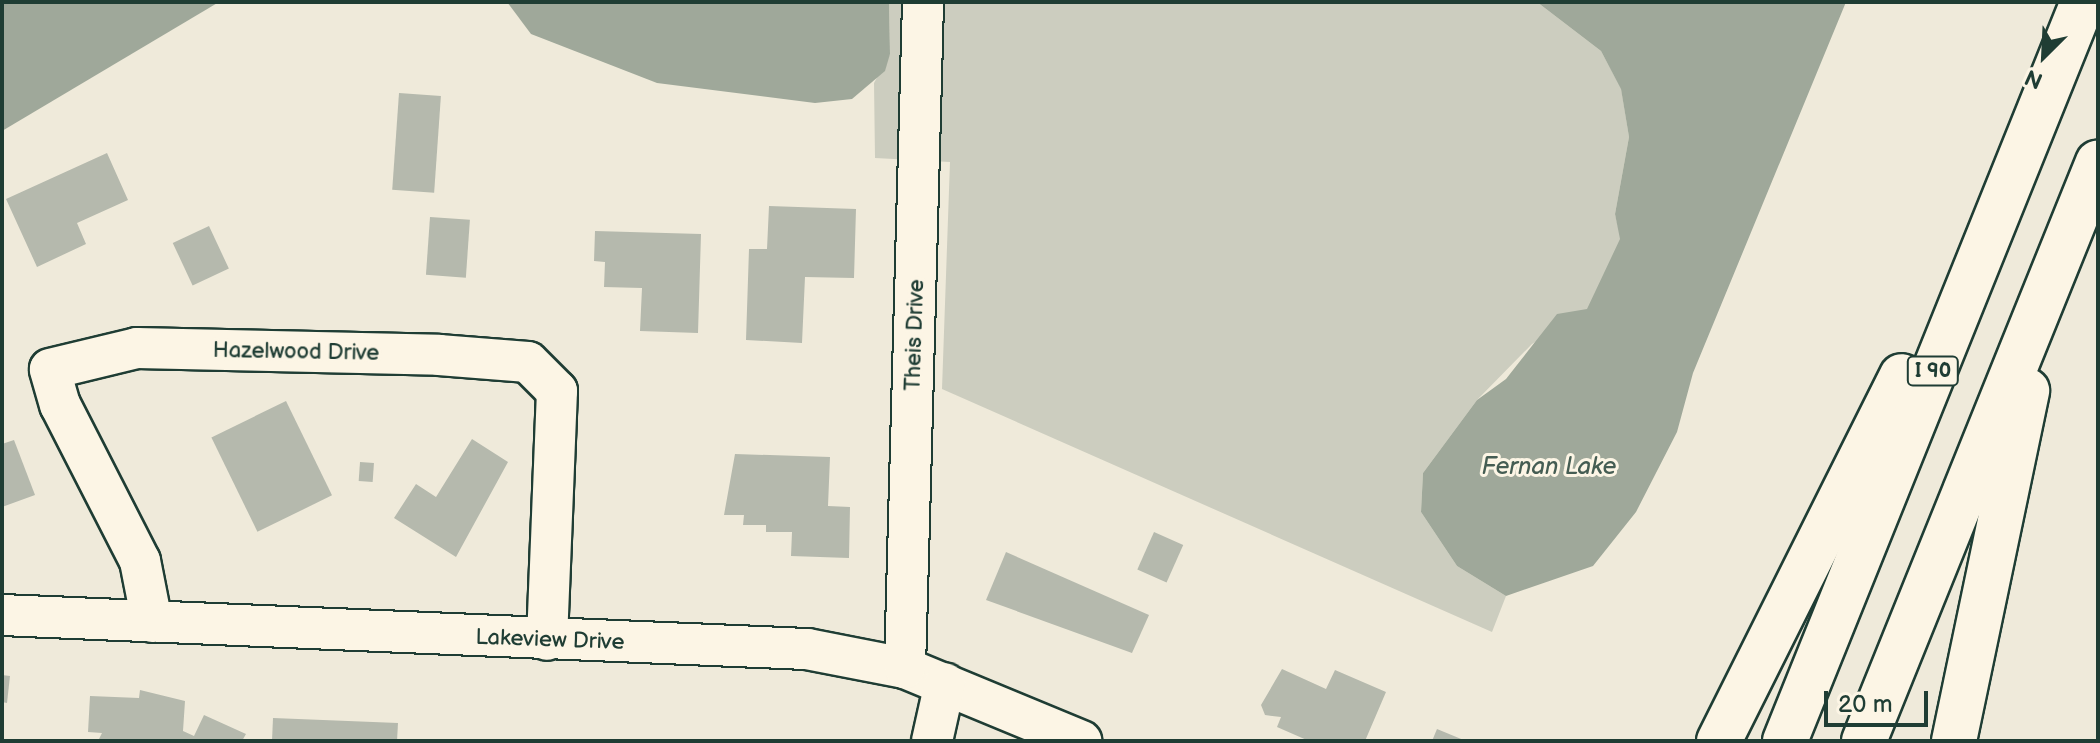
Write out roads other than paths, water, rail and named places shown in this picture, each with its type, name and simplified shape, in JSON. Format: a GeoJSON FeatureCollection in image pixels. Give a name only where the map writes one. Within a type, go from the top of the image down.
{"type":"FeatureCollection","features":[{"type":"Feature","properties":{"kind":"highway","name":"I 90"},"geometry":{"type":"LineString","coordinates":[[1785,741],[2083,2]]}},
{"type":"Feature","properties":{"kind":"highway"},"geometry":{"type":"LineString","coordinates":[[1719,741],[2050,81]]}},
{"type":"Feature","properties":{"kind":"highway"},"geometry":{"type":"LineString","coordinates":[[1864,741],[2098,162]]}},
{"type":"Feature","properties":{"kind":"highway"},"geometry":{"type":"LineString","coordinates":[[1954,741],[2050,280]]}},
{"type":"Feature","properties":{"kind":"street","name":"Theis Drive"},"geometry":{"type":"LineString","coordinates":[[905,668],[923,2]]}},
{"type":"Feature","properties":{"kind":"street","name":"Hazelwood Drive"},"geometry":{"type":"LineString","coordinates":[[152,622],[140,561],[60,405],[50,369],[137,348],[439,355],[528,362],[557,391],[547,640]]}},
{"type":"Feature","properties":{"kind":"street","name":"Lakeview Drive"},"geometry":{"type":"LineString","coordinates":[[2,615],[807,649],[905,668],[1081,741]]}},
{"type":"Feature","properties":{"kind":"street"},"geometry":{"type":"LineString","coordinates":[[932,741],[945,683]]}},
{"type":"Feature","properties":{"kind":"water"},"geometry":{"type":"Polygon","coordinates":[[[2,2],[219,2],[2,131],[2,2]]]}},
{"type":"Feature","properties":{"kind":"water"},"geometry":{"type":"Polygon","coordinates":[[[507,2],[889,2],[890,54],[885,71],[852,99],[815,103],[657,83],[531,34],[507,2]]]}},
{"type":"Feature","properties":{"kind":"water","name":"Fernan Lake"},"geometry":{"type":"Polygon","coordinates":[[[1537,2],[1846,2],[1693,373],[1677,432],[1636,512],[1593,566],[1506,596],[1457,566],[1421,512],[1423,473],[1477,400],[1506,379],[1557,314],[1587,309],[1620,239],[1615,214],[1629,137],[1621,89],[1601,51],[1537,2]]]}}]}
